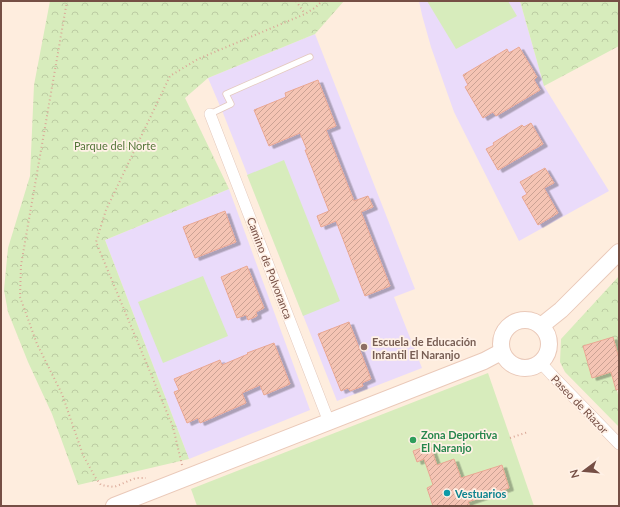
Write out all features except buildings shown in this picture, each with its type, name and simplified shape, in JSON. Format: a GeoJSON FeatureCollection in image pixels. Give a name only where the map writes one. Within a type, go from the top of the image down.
{"type":"FeatureCollection","features":[{"type":"Feature","properties":{"kind":"street","name":"Camino de Polvoranca"},"geometry":{"type":"LineString","coordinates":[[210,114],[329,422]]}},
{"type":"Feature","properties":{"kind":"street"},"geometry":{"type":"LineString","coordinates":[[541,326],[560,310],[619,252]]}},
{"type":"Feature","properties":{"kind":"street"},"geometry":{"type":"LineString","coordinates":[[524,320],[533,321],[541,326],[545,330],[548,337],[549,347],[547,355],[541,363],[527,369],[517,368],[506,360],[501,352],[500,346],[502,334],[510,325],[516,321],[524,320]]}},
{"type":"Feature","properties":{"kind":"street"},"geometry":{"type":"LineString","coordinates":[[114,506],[484,361],[501,352]]}},
{"type":"Feature","properties":{"kind":"street","name":"Paseo de Riazor"},"geometry":{"type":"LineString","coordinates":[[541,363],[619,444]]}},
{"type":"Feature","properties":{"kind":"lane"},"geometry":{"type":"LineString","coordinates":[[210,114],[231,104],[226,94],[310,57]]}},
{"type":"Feature","properties":{"kind":"path"},"geometry":{"type":"LineString","coordinates":[[68,1],[21,265],[20,297],[37,344],[62,394],[83,455],[94,476],[101,485],[114,487],[136,478],[152,478],[170,484]]}},
{"type":"Feature","properties":{"kind":"path"},"geometry":{"type":"LineString","coordinates":[[296,1],[305,14]]}},
{"type":"Feature","properties":{"kind":"path"},"geometry":{"type":"LineString","coordinates":[[186,478],[173,427],[96,242],[106,210],[170,76],[198,59],[305,14],[322,1]]}},
{"type":"Feature","properties":{"kind":"path"},"geometry":{"type":"LineString","coordinates":[[510,438],[528,432]]}},
{"type":"Feature","properties":{"kind":"shaded area"},"geometry":{"type":"Polygon","coordinates":[[[419,1],[520,1],[544,86],[609,191],[519,241],[454,112],[431,47],[419,1]]]}},
{"type":"Feature","properties":{"kind":"shaded area"},"geometry":{"type":"Polygon","coordinates":[[[315,34],[415,289],[394,297],[422,368],[337,401],[208,78],[315,34]]]}},
{"type":"Feature","properties":{"kind":"shaded area"},"geometry":{"type":"Polygon","coordinates":[[[229,189],[310,410],[189,459],[105,240],[229,189]]]}},
{"type":"Feature","properties":{"kind":"green space","name":"Parque del Norte"},"geometry":{"type":"Polygon","coordinates":[[[50,1],[344,1],[315,34],[208,78],[185,98],[229,189],[105,240],[189,459],[78,485],[52,414],[28,362],[8,312],[4,290],[8,248],[30,176],[34,85],[50,1]]]}},
{"type":"Feature","properties":{"kind":"green space"},"geometry":{"type":"Polygon","coordinates":[[[427,1],[508,1],[517,16],[456,49],[427,1]]]}},
{"type":"Feature","properties":{"kind":"green space"},"geometry":{"type":"Polygon","coordinates":[[[520,1],[619,1],[619,46],[544,86],[520,1]]]}},
{"type":"Feature","properties":{"kind":"green space"},"geometry":{"type":"Polygon","coordinates":[[[284,160],[340,301],[303,316],[247,175],[284,160]]]}},
{"type":"Feature","properties":{"kind":"green space"},"geometry":{"type":"Polygon","coordinates":[[[203,276],[228,336],[163,363],[138,302],[203,276]]]}},
{"type":"Feature","properties":{"kind":"green space"},"geometry":{"type":"Polygon","coordinates":[[[619,276],[619,359],[613,338],[583,346],[592,378],[610,367],[619,398],[619,427],[565,372],[560,362],[561,339],[619,276]]]}},
{"type":"Feature","properties":{"kind":"green space","name":"Zona Deportiva El Naranjo"},"geometry":{"type":"Polygon","coordinates":[[[488,373],[534,506],[197,506],[191,489],[488,373]]]}},
{"type":"Feature","properties":{"kind":"place","name":"Escuela de Educación Infantil El Naranjo"},"geometry":{"type":"Point","coordinates":[364,347]}},
{"type":"Feature","properties":{"kind":"place","name":"Zona Deportiva El Naranjo"},"geometry":{"type":"Point","coordinates":[413,440]}},
{"type":"Feature","properties":{"kind":"place","name":"Vestuarios"},"geometry":{"type":"Point","coordinates":[447,493]}}]}
